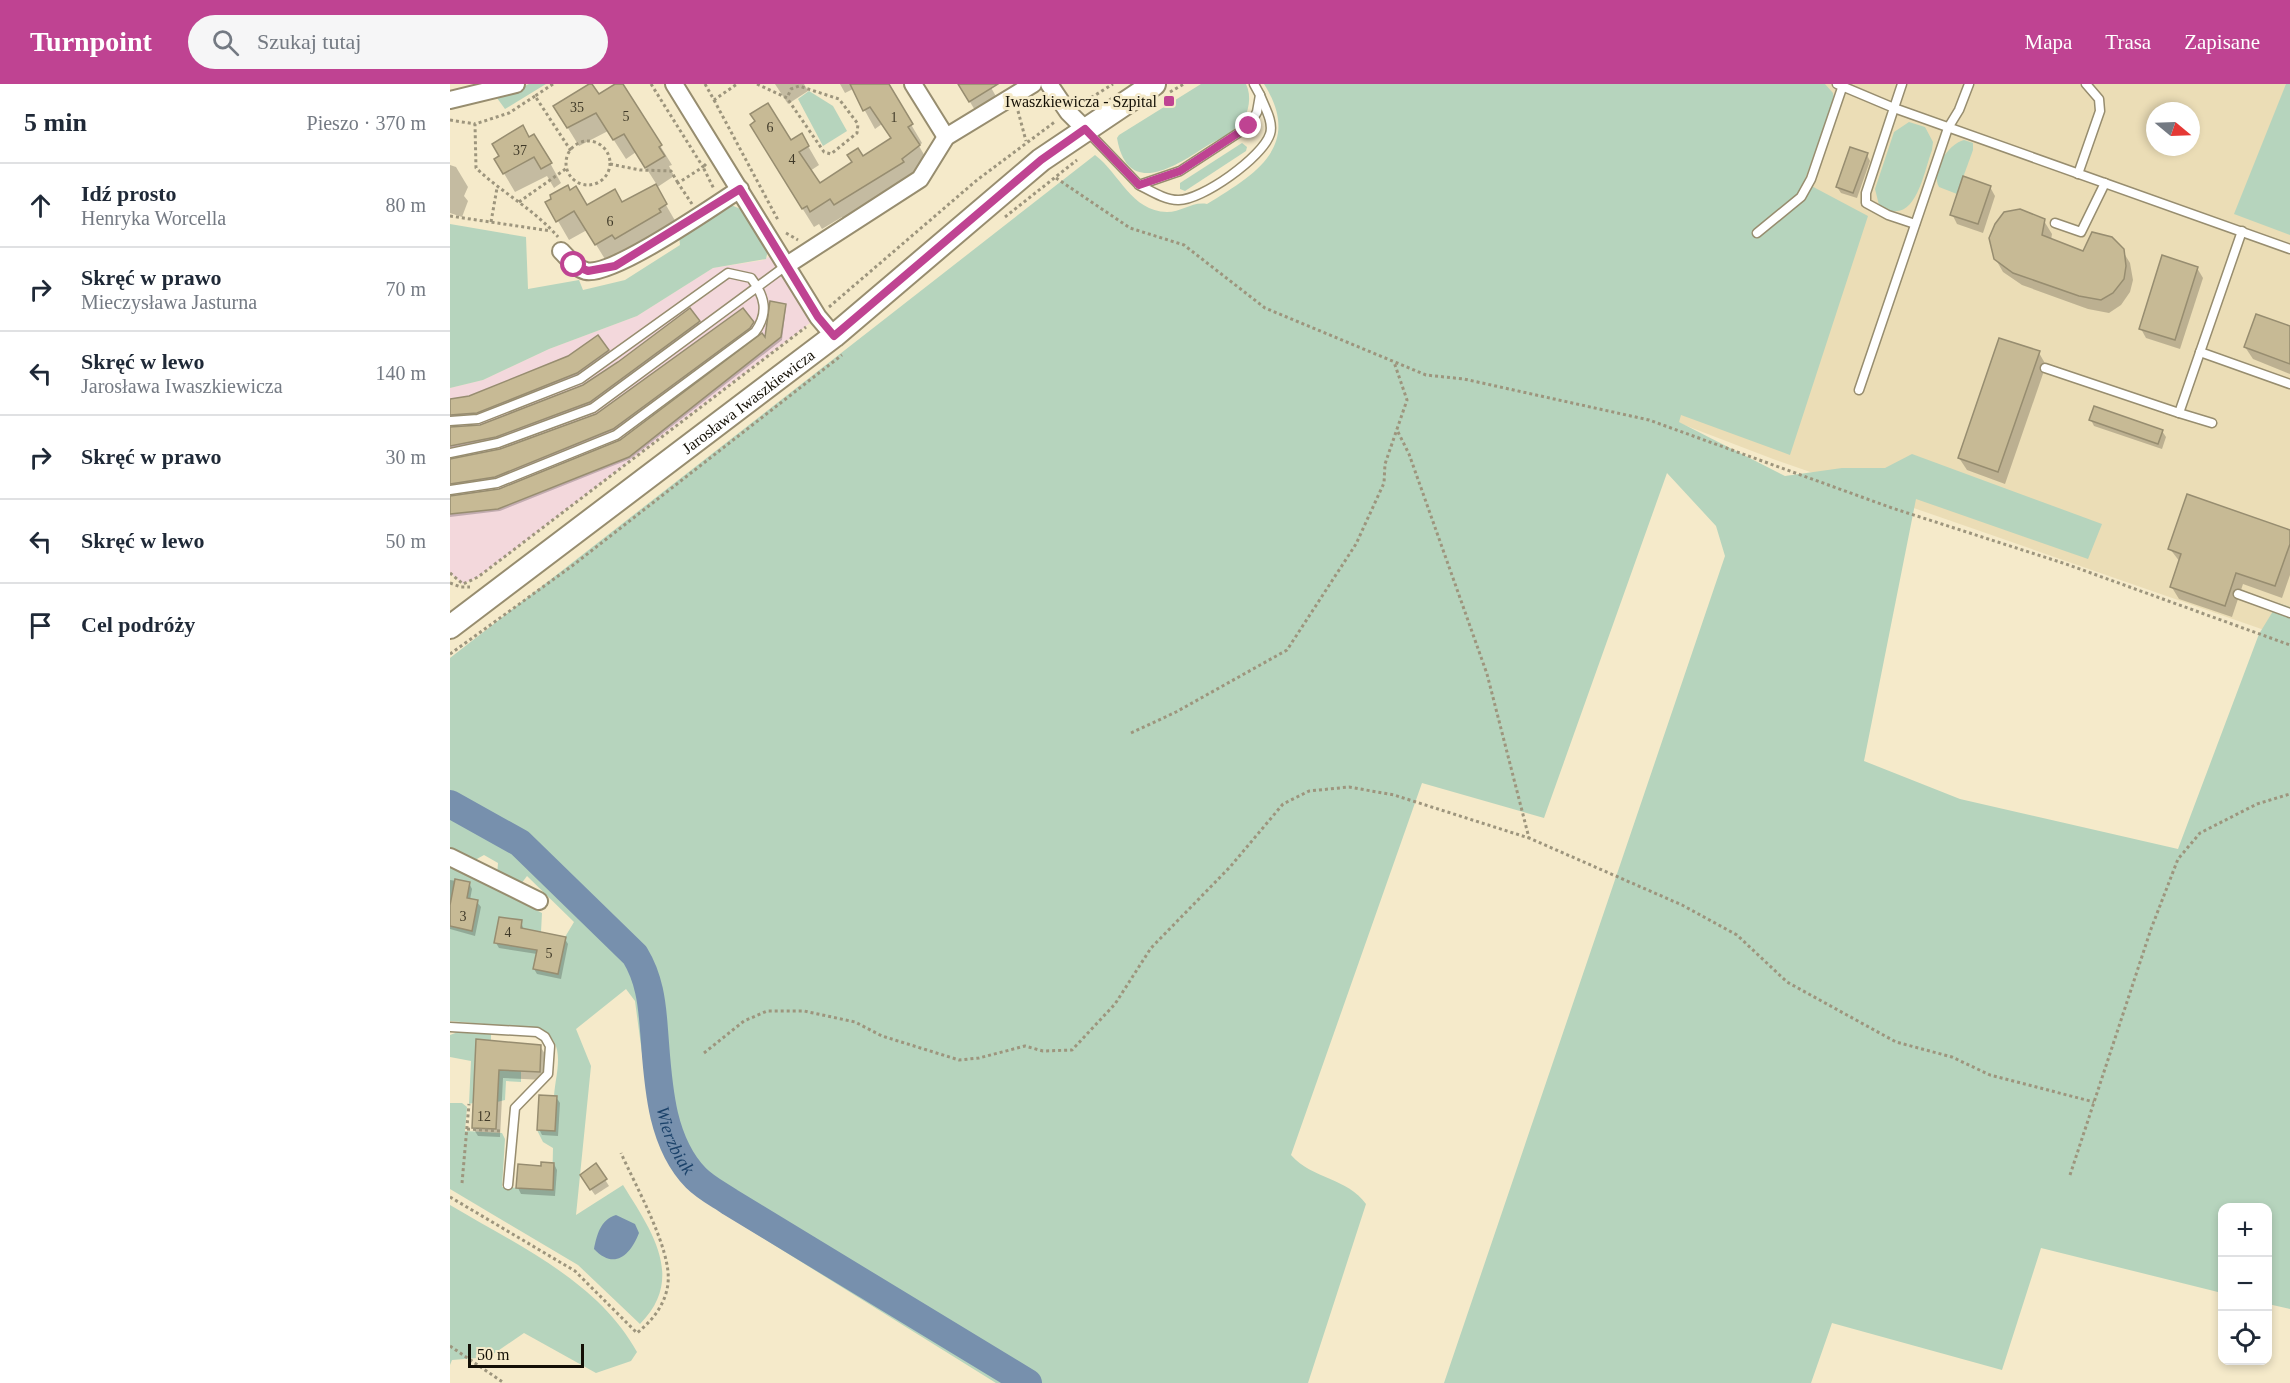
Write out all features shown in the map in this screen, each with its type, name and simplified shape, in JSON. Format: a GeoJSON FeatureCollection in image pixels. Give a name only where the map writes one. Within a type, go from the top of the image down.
{"type":"FeatureCollection","features":[{"type":"Feature","properties":{"kind":"street"},"geometry":{"type":"LineString","coordinates":[[450,100],[516,84]]}},
{"type":"Feature","properties":{"kind":"street"},"geometry":{"type":"LineString","coordinates":[[674,84],[818,317],[834,336]]}},
{"type":"Feature","properties":{"kind":"street"},"geometry":{"type":"LineString","coordinates":[[913,84],[946,138]]}},
{"type":"Feature","properties":{"kind":"street"},"geometry":{"type":"LineString","coordinates":[[787,265],[920,179],[946,138],[1033,84]]}},
{"type":"Feature","properties":{"kind":"street"},"geometry":{"type":"LineString","coordinates":[[1049,84],[1068,112],[1085,129]]}},
{"type":"Feature","properties":{"kind":"street","name":"Jarosława Iwaszkiewicza"},"geometry":{"type":"LineString","coordinates":[[454,615],[834,336],[1041,160],[1154,84]]}},
{"type":"Feature","properties":{"kind":"street"},"geometry":{"type":"LineString","coordinates":[[561,245],[574,265],[588,271],[615,266],[740,189]]}},
{"type":"Feature","properties":{"kind":"street"},"geometry":{"type":"LineString","coordinates":[[450,857],[539,901]]}},
{"type":"Feature","properties":{"kind":"lane"},"geometry":{"type":"LineString","coordinates":[[1085,129],[1139,185],[1172,200],[1187,200],[1241,168],[1270,135],[1271,126],[1260,94],[1254,84]]}},
{"type":"Feature","properties":{"kind":"lane"},"geometry":{"type":"LineString","coordinates":[[1902,84],[1866,194],[1866,203],[1888,215],[1915,224]]}},
{"type":"Feature","properties":{"kind":"lane"},"geometry":{"type":"LineString","coordinates":[[1859,390],[1947,128],[1959,110],[1969,84]]}},
{"type":"Feature","properties":{"kind":"lane"},"geometry":{"type":"LineString","coordinates":[[2078,174],[2100,111],[2099,99],[2086,84]]}},
{"type":"Feature","properties":{"kind":"lane"},"geometry":{"type":"LineString","coordinates":[[1757,233],[1801,197],[1811,179],[1839,86],[1947,128],[2290,249]]}},
{"type":"Feature","properties":{"kind":"lane"},"geometry":{"type":"LineString","coordinates":[[1139,185],[1180,171],[1249,126],[1257,112],[1260,94]]}},
{"type":"Feature","properties":{"kind":"lane"},"geometry":{"type":"LineString","coordinates":[[2055,223],[2081,232],[2105,183]]}},
{"type":"Feature","properties":{"kind":"lane"},"geometry":{"type":"LineString","coordinates":[[2179,413],[2242,231]]}},
{"type":"Feature","properties":{"kind":"lane"},"geometry":{"type":"LineString","coordinates":[[450,453],[498,443],[593,408],[787,265]]}},
{"type":"Feature","properties":{"kind":"lane"},"geometry":{"type":"LineString","coordinates":[[450,421],[478,419],[580,379],[728,273],[751,278],[765,301],[762,322],[755,332],[616,435],[497,483],[450,490]]}},
{"type":"Feature","properties":{"kind":"lane"},"geometry":{"type":"LineString","coordinates":[[2200,352],[2290,384]]}},
{"type":"Feature","properties":{"kind":"lane"},"geometry":{"type":"LineString","coordinates":[[2045,368],[2212,423]]}},
{"type":"Feature","properties":{"kind":"lane"},"geometry":{"type":"LineString","coordinates":[[2238,594],[2290,613]]}},
{"type":"Feature","properties":{"kind":"lane"},"geometry":{"type":"LineString","coordinates":[[450,1027],[537,1032],[545,1037],[550,1046],[548,1074],[514,1108],[508,1185]]}},
{"type":"Feature","properties":{"kind":"path"},"geometry":{"type":"LineString","coordinates":[[450,120],[475,124],[509,113],[553,84]]}},
{"type":"Feature","properties":{"kind":"path"},"geometry":{"type":"LineString","coordinates":[[651,84],[716,192]]}},
{"type":"Feature","properties":{"kind":"path"},"geometry":{"type":"LineString","coordinates":[[705,84],[779,221]]}},
{"type":"Feature","properties":{"kind":"path"},"geometry":{"type":"LineString","coordinates":[[714,100],[737,84]]}},
{"type":"Feature","properties":{"kind":"path"},"geometry":{"type":"LineString","coordinates":[[757,84],[787,98],[824,152],[831,153],[857,133],[858,124],[839,99],[799,85],[791,89],[787,98]]}},
{"type":"Feature","properties":{"kind":"path"},"geometry":{"type":"LineString","coordinates":[[450,573],[463,584],[478,577],[818,317],[977,180],[1068,112],[1113,84]]}},
{"type":"Feature","properties":{"kind":"path"},"geometry":{"type":"LineString","coordinates":[[535,96],[571,151]]}},
{"type":"Feature","properties":{"kind":"path"},"geometry":{"type":"LineString","coordinates":[[475,124],[476,168],[497,188],[519,202],[553,231],[561,245]]}},
{"type":"Feature","properties":{"kind":"path"},"geometry":{"type":"LineString","coordinates":[[519,202],[567,168],[571,151],[579,144],[594,142],[606,150],[610,164],[605,177],[600,182],[587,185],[574,180],[567,168]]}},
{"type":"Feature","properties":{"kind":"path"},"geometry":{"type":"LineString","coordinates":[[678,183],[737,142]]}},
{"type":"Feature","properties":{"kind":"path"},"geometry":{"type":"LineString","coordinates":[[610,164],[640,170],[670,171],[693,207]]}},
{"type":"Feature","properties":{"kind":"path"},"geometry":{"type":"LineString","coordinates":[[1056,178],[1130,228],[1184,245],[1266,308],[1426,375],[1464,378],[1649,420],[1892,508],[2066,564],[2290,645]]}},
{"type":"Feature","properties":{"kind":"path"},"geometry":{"type":"LineString","coordinates":[[491,222],[497,188]]}},
{"type":"Feature","properties":{"kind":"path"},"geometry":{"type":"LineString","coordinates":[[685,212],[701,202]]}},
{"type":"Feature","properties":{"kind":"path"},"geometry":{"type":"LineString","coordinates":[[450,216],[553,231]]}},
{"type":"Feature","properties":{"kind":"path"},"geometry":{"type":"LineString","coordinates":[[784,231],[790,237],[803,241]]}},
{"type":"Feature","properties":{"kind":"path"},"geometry":{"type":"LineString","coordinates":[[1131,733],[1176,712],[1287,650],[1356,544],[1384,483],[1385,464],[1398,432],[1407,400],[1394,362]]}},
{"type":"Feature","properties":{"kind":"path"},"geometry":{"type":"LineString","coordinates":[[1398,432],[1409,454],[1487,674],[1529,838]]}},
{"type":"Feature","properties":{"kind":"path"},"geometry":{"type":"LineString","coordinates":[[704,1053],[744,1021],[767,1011],[804,1011],[855,1022],[882,1036],[959,1060],[979,1058],[1025,1046],[1043,1051],[1072,1050],[1115,1004],[1151,948],[1230,867],[1282,804],[1309,791],[1349,787],[1395,795],[1529,838],[1683,905],[1737,935],[1787,982],[1896,1042],[1952,1057],[1990,1075],[2094,1102]]}},
{"type":"Feature","properties":{"kind":"path"},"geometry":{"type":"LineString","coordinates":[[2070,1174],[2151,929],[2178,859],[2200,833],[2257,804],[2290,794]]}},
{"type":"Feature","properties":{"kind":"path"},"geometry":{"type":"LineString","coordinates":[[462,1183],[469,1104]]}},
{"type":"Feature","properties":{"kind":"path"},"geometry":{"type":"LineString","coordinates":[[467,1130],[512,1131]]}},
{"type":"Feature","properties":{"kind":"path"},"geometry":{"type":"LineString","coordinates":[[450,1197],[575,1271],[637,1333],[659,1311],[668,1283],[662,1245],[621,1153]]}},
{"type":"Feature","properties":{"kind":"path"},"geometry":{"type":"LineString","coordinates":[[450,1346],[504,1383]]}},
{"type":"Feature","properties":{"kind":"shaded area"},"geometry":{"type":"Polygon","coordinates":[[[1364,84],[2290,84],[2290,639],[1773,459],[1606,395],[1364,84]]]}},
{"type":"Feature","properties":{"kind":"shaded area"},"geometry":{"type":"Polygon","coordinates":[[[778,250],[818,317],[478,577],[463,584],[450,573],[450,388],[483,380],[549,349],[637,316],[713,268],[764,260],[778,250]]]}},
{"type":"Feature","properties":{"kind":"green space"},"geometry":{"type":"Polygon","coordinates":[[[529,84],[546,84],[505,109],[497,98],[529,84]]]}},
{"type":"Feature","properties":{"kind":"green space"},"geometry":{"type":"Polygon","coordinates":[[[1201,84],[1246,84],[1249,104],[1241,123],[1232,131],[1164,170],[1152,173],[1140,172],[1130,167],[1122,156],[1117,138],[1119,135],[1201,84]]]}},
{"type":"Feature","properties":{"kind":"green space"},"geometry":{"type":"Polygon","coordinates":[[[1264,84],[1825,84],[1833,93],[1834,99],[1804,182],[1868,216],[1790,455],[1681,415],[1679,422],[1785,476],[1842,468],[1885,468],[1912,454],[2102,524],[2088,559],[1916,499],[1864,761],[1960,799],[2178,849],[2259,634],[2278,603],[2290,607],[2290,1309],[2272,1305],[2272,1203],[2218,1203],[2218,1292],[2041,1248],[2002,1370],[1832,1323],[1811,1383],[1444,1383],[1725,556],[1716,526],[1667,473],[1544,818],[1422,783],[1291,1155],[1309,1169],[1350,1189],[1366,1204],[1308,1383],[1038,1383],[729,1195],[694,1169],[678,1139],[670,1112],[657,1006],[645,957],[539,848],[500,823],[450,796],[450,658],[1095,155],[1135,199],[1155,210],[1172,212],[1197,204],[1207,204],[1242,181],[1268,156],[1276,141],[1278,125],[1275,106],[1264,84]]]}},
{"type":"Feature","properties":{"kind":"green space"},"geometry":{"type":"Polygon","coordinates":[[[2286,84],[2290,84],[2290,235],[2234,214],[2286,84]]]}},
{"type":"Feature","properties":{"kind":"green space"},"geometry":{"type":"Polygon","coordinates":[[[809,91],[833,106],[847,131],[823,146],[798,99],[809,91]]]}},
{"type":"Feature","properties":{"kind":"green space"},"geometry":{"type":"Polygon","coordinates":[[[1909,122],[1925,127],[1933,142],[1932,150],[1916,196],[1909,205],[1901,210],[1891,211],[1879,205],[1875,189],[1894,132],[1909,122]]]}},
{"type":"Feature","properties":{"kind":"green space"},"geometry":{"type":"Polygon","coordinates":[[[1964,140],[1973,143],[1973,150],[1957,194],[1939,187],[1937,173],[1947,152],[1964,140]]]}},
{"type":"Feature","properties":{"kind":"green space"},"geometry":{"type":"Polygon","coordinates":[[[1242,143],[1247,147],[1246,151],[1185,191],[1180,189],[1180,183],[1242,143]]]}},
{"type":"Feature","properties":{"kind":"green space"},"geometry":{"type":"Polygon","coordinates":[[[731,205],[743,210],[768,250],[766,259],[713,268],[637,316],[549,349],[483,380],[450,388],[450,224],[526,237],[528,289],[579,280],[583,290],[625,280],[680,245],[679,235],[720,209],[731,205]]]}},
{"type":"Feature","properties":{"kind":"green space"},"geometry":{"type":"Polygon","coordinates":[[[450,811],[523,851],[640,973],[645,986],[651,1068],[658,1110],[670,1148],[694,1182],[727,1207],[801,1249],[1018,1383],[996,1383],[721,1212],[677,1174],[658,1133],[646,1083],[635,1001],[626,989],[576,1029],[591,1066],[576,1215],[623,1185],[644,1219],[659,1254],[662,1272],[661,1289],[654,1307],[640,1324],[578,1265],[450,1189],[450,1103],[462,1103],[467,1107],[465,1131],[502,1133],[505,1139],[502,1187],[552,1190],[553,1148],[543,1142],[537,1130],[555,1130],[557,1096],[554,1096],[558,1058],[554,1042],[541,1029],[450,1021],[450,866],[542,913],[541,932],[565,937],[574,922],[527,876],[521,884],[497,876],[498,863],[484,855],[475,860],[450,848],[450,811]]]}},
{"type":"Feature","properties":{"kind":"green space"},"geometry":{"type":"Polygon","coordinates":[[[461,1031],[491,1034],[491,1040],[476,1040],[473,1103],[469,1104],[471,1061],[450,1057],[450,1035],[461,1031]]]}},
{"type":"Feature","properties":{"kind":"green space"},"geometry":{"type":"Polygon","coordinates":[[[499,1070],[521,1071],[521,1082],[506,1081],[505,1100],[497,1102],[499,1070]]]}},
{"type":"Feature","properties":{"kind":"green space"},"geometry":{"type":"Polygon","coordinates":[[[450,1205],[528,1250],[578,1285],[621,1327],[637,1352],[631,1361],[596,1373],[524,1333],[489,1357],[452,1360],[450,1365],[450,1205]]]}},
{"type":"Feature","properties":{"kind":"water"},"geometry":{"type":"Polygon","coordinates":[[[616,1215],[635,1224],[639,1233],[626,1254],[621,1258],[608,1259],[594,1249],[603,1224],[616,1215]]]}},
{"type":"Feature","properties":{"kind":"building"},"geometry":{"type":"Polygon","coordinates":[[[592,84],[599,94],[615,84],[623,84],[662,145],[659,147],[665,156],[645,168],[624,134],[613,140],[596,113],[567,128],[553,106],[592,84]]]}},
{"type":"Feature","properties":{"kind":"building"},"geometry":{"type":"Polygon","coordinates":[[[850,84],[889,84],[913,124],[908,127],[920,145],[902,159],[904,162],[834,205],[830,199],[810,212],[807,206],[802,209],[750,125],[755,121],[750,114],[768,103],[791,140],[802,133],[809,146],[799,152],[820,183],[852,162],[847,155],[858,148],[863,156],[891,138],[870,107],[863,111],[850,84]]]}},
{"type":"Feature","properties":{"kind":"building"},"geometry":{"type":"Polygon","coordinates":[[[958,84],[998,84],[969,102],[958,84]]]}},
{"type":"Feature","properties":{"kind":"building"},"geometry":{"type":"Polygon","coordinates":[[[523,125],[529,137],[534,134],[552,163],[541,169],[534,157],[503,174],[494,159],[499,156],[492,144],[523,125]]]}},
{"type":"Feature","properties":{"kind":"building"},"geometry":{"type":"Polygon","coordinates":[[[1850,147],[1868,153],[1853,193],[1836,187],[1850,147]]]}},
{"type":"Feature","properties":{"kind":"building"},"geometry":{"type":"Polygon","coordinates":[[[1963,176],[1991,186],[1978,224],[1950,215],[1963,176]]]}},
{"type":"Feature","properties":{"kind":"building"},"geometry":{"type":"Polygon","coordinates":[[[656,184],[667,204],[659,209],[661,212],[615,239],[612,235],[595,245],[574,211],[556,222],[545,202],[551,199],[550,195],[568,185],[570,190],[576,186],[587,205],[615,189],[622,202],[656,184]]]}},
{"type":"Feature","properties":{"kind":"building"},"geometry":{"type":"Polygon","coordinates":[[[2020,209],[2045,219],[2042,235],[2083,251],[2092,232],[2112,237],[2124,249],[2126,266],[2124,279],[2113,293],[2101,300],[2079,296],[2013,273],[1994,259],[1989,238],[2004,212],[2020,209]]]}},
{"type":"Feature","properties":{"kind":"building"},"geometry":{"type":"Polygon","coordinates":[[[2162,255],[2198,267],[2175,340],[2139,329],[2162,255]]]}},
{"type":"Feature","properties":{"kind":"building"},"geometry":{"type":"Polygon","coordinates":[[[770,301],[786,304],[781,337],[629,457],[498,509],[450,514],[450,496],[499,489],[620,440],[762,333],[765,337],[770,301]]]}},
{"type":"Feature","properties":{"kind":"building"},"geometry":{"type":"Polygon","coordinates":[[[690,308],[700,321],[590,402],[496,437],[450,446],[450,427],[480,425],[583,385],[690,308]]]}},
{"type":"Feature","properties":{"kind":"building"},"geometry":{"type":"Polygon","coordinates":[[[743,308],[754,322],[750,328],[613,429],[495,477],[450,484],[450,459],[500,449],[596,414],[743,308]]]}},
{"type":"Feature","properties":{"kind":"building"},"geometry":{"type":"Polygon","coordinates":[[[2256,314],[2290,326],[2290,364],[2244,347],[2256,314]]]}},
{"type":"Feature","properties":{"kind":"building"},"geometry":{"type":"Polygon","coordinates":[[[598,335],[609,350],[577,373],[477,413],[450,415],[450,399],[469,396],[568,356],[598,335]]]}},
{"type":"Feature","properties":{"kind":"building"},"geometry":{"type":"Polygon","coordinates":[[[1999,338],[2040,351],[1998,472],[1958,458],[1999,338]]]}},
{"type":"Feature","properties":{"kind":"building"},"geometry":{"type":"Polygon","coordinates":[[[2094,406],[2163,430],[2158,444],[2089,420],[2094,406]]]}},
{"type":"Feature","properties":{"kind":"building"},"geometry":{"type":"Polygon","coordinates":[[[2187,494],[2290,530],[2290,544],[2275,586],[2236,573],[2225,606],[2170,587],[2181,554],[2168,549],[2187,494]]]}},
{"type":"Feature","properties":{"kind":"building"},"geometry":{"type":"Polygon","coordinates":[[[455,879],[470,882],[467,898],[478,900],[472,931],[450,926],[450,905],[455,879]]]}},
{"type":"Feature","properties":{"kind":"building"},"geometry":{"type":"Polygon","coordinates":[[[499,917],[522,920],[521,928],[566,937],[558,974],[533,969],[537,950],[494,943],[499,917]]]}},
{"type":"Feature","properties":{"kind":"building"},"geometry":{"type":"Polygon","coordinates":[[[476,1039],[541,1045],[540,1072],[499,1070],[496,1129],[472,1128],[476,1039]]]}},
{"type":"Feature","properties":{"kind":"building"},"geometry":{"type":"Polygon","coordinates":[[[539,1095],[557,1096],[555,1131],[537,1130],[539,1095]]]}},
{"type":"Feature","properties":{"kind":"building"},"geometry":{"type":"Polygon","coordinates":[[[541,1162],[554,1163],[553,1190],[516,1188],[518,1164],[541,1166],[541,1162]]]}},
{"type":"Feature","properties":{"kind":"building"},"geometry":{"type":"Polygon","coordinates":[[[596,1163],[607,1179],[590,1190],[580,1175],[596,1163]]]}},
{"type":"Feature","properties":{"kind":"waterway","name":"Wierzbiak"},"geometry":{"type":"LineString","coordinates":[[450,804],[520,843],[635,955],[644,972],[651,1000],[659,1088],[668,1127],[674,1146],[696,1178],[730,1202],[1028,1383]]}},
{"type":"Feature","properties":{"kind":"place","name":"Iwaszkiewicza - Szpital"},"geometry":{"type":"Point","coordinates":[1169,101]}},
{"type":"Feature","properties":{"kind":"route"},"geometry":{"type":"LineString","coordinates":[[574,265],[588,271],[615,266],[740,189],[818,317],[834,336],[1041,160],[1085,129],[1139,185],[1180,171],[1249,126]]}}]}
